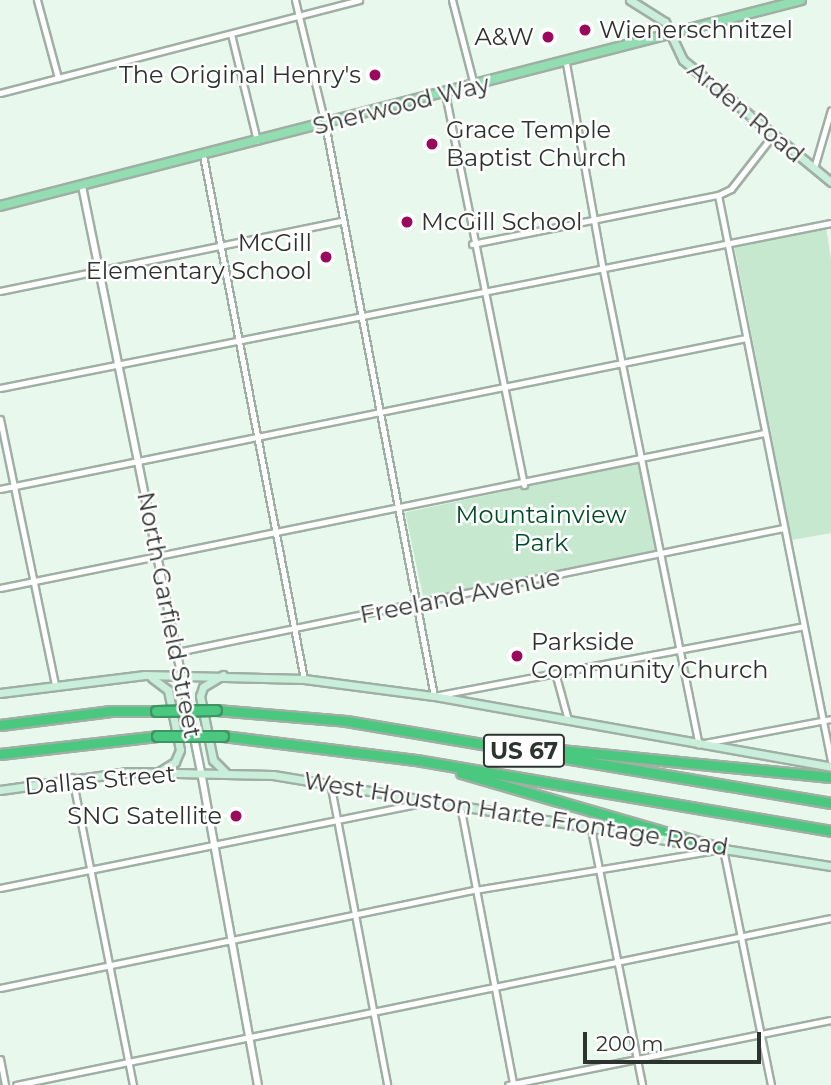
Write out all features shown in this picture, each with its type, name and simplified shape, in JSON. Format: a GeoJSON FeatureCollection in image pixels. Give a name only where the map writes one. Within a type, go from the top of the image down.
{"type":"FeatureCollection","features":[{"type":"Feature","properties":{"kind":"highway","name":"US 67"},"geometry":{"type":"LineString","coordinates":[[0,724],[111,711],[274,712],[439,736],[831,803]]}},
{"type":"Feature","properties":{"kind":"highway","name":"US 67"},"geometry":{"type":"LineString","coordinates":[[0,754],[158,736],[223,737],[416,760],[831,831]]}},
{"type":"Feature","properties":{"kind":"highway"},"geometry":{"type":"LineString","coordinates":[[439,736],[831,777]]}},
{"type":"Feature","properties":{"kind":"highway"},"geometry":{"type":"LineString","coordinates":[[416,760],[723,849]]}},
{"type":"Feature","properties":{"kind":"main road","name":"Arden Road"},"geometry":{"type":"LineString","coordinates":[[629,0],[665,22],[683,61],[831,182]]}},
{"type":"Feature","properties":{"kind":"main road","name":"Sherwood Way"},"geometry":{"type":"LineString","coordinates":[[0,206],[670,36],[801,0]]}},
{"type":"Feature","properties":{"kind":"main road"},"geometry":{"type":"LineString","coordinates":[[145,675],[168,690],[180,750],[175,762],[159,772]]}},
{"type":"Feature","properties":{"kind":"main road"},"geometry":{"type":"LineString","coordinates":[[0,693],[55,684],[145,675],[304,679],[434,696],[831,767]]}},
{"type":"Feature","properties":{"kind":"main road"},"geometry":{"type":"LineString","coordinates":[[223,675],[203,688],[200,696],[213,760],[226,773]]}},
{"type":"Feature","properties":{"kind":"main road","name":"Dallas Street"},"geometry":{"type":"LineString","coordinates":[[0,790],[72,777],[201,772]]}},
{"type":"Feature","properties":{"kind":"main road","name":"West Houston Harte Frontage Road"},"geometry":{"type":"LineString","coordinates":[[201,772],[330,782],[591,829],[831,866]]}},
{"type":"Feature","properties":{"kind":"street"},"geometry":{"type":"LineString","coordinates":[[37,0],[58,78]]}},
{"type":"Feature","properties":{"kind":"street"},"geometry":{"type":"LineString","coordinates":[[295,0],[325,124],[341,221],[362,317],[434,696],[556,676],[803,626]]}},
{"type":"Feature","properties":{"kind":"street"},"geometry":{"type":"LineString","coordinates":[[0,93],[359,0]]}},
{"type":"Feature","properties":{"kind":"street"},"geometry":{"type":"LineString","coordinates":[[452,0],[474,86]]}},
{"type":"Feature","properties":{"kind":"street"},"geometry":{"type":"LineString","coordinates":[[231,34],[257,141]]}},
{"type":"Feature","properties":{"kind":"street"},"geometry":{"type":"LineString","coordinates":[[566,62],[602,265],[624,362],[659,555],[699,744],[828,720]]}},
{"type":"Feature","properties":{"kind":"street"},"geometry":{"type":"LineString","coordinates":[[445,93],[501,388],[524,485]]}},
{"type":"Feature","properties":{"kind":"street"},"geometry":{"type":"LineString","coordinates":[[814,168],[831,110]]}},
{"type":"Feature","properties":{"kind":"street"},"geometry":{"type":"LineString","coordinates":[[472,244],[718,195],[731,189],[773,135]]}},
{"type":"Feature","properties":{"kind":"street"},"geometry":{"type":"LineString","coordinates":[[203,155],[304,679]]}},
{"type":"Feature","properties":{"kind":"street","name":"North Garfield Street"},"geometry":{"type":"LineString","coordinates":[[82,186],[201,772],[229,942],[258,1085]]}},
{"type":"Feature","properties":{"kind":"street"},"geometry":{"type":"LineString","coordinates":[[718,195],[803,626],[828,720],[831,761]]}},
{"type":"Feature","properties":{"kind":"street"},"geometry":{"type":"LineString","coordinates":[[0,292],[219,244],[341,221]]}},
{"type":"Feature","properties":{"kind":"street"},"geometry":{"type":"LineString","coordinates":[[0,388],[362,317],[602,265],[831,223]]}},
{"type":"Feature","properties":{"kind":"street"},"geometry":{"type":"LineString","coordinates":[[0,489],[746,338]]}},
{"type":"Feature","properties":{"kind":"street"},"geometry":{"type":"LineString","coordinates":[[0,419],[55,684]]}},
{"type":"Feature","properties":{"kind":"street"},"geometry":{"type":"LineString","coordinates":[[0,588],[524,485],[764,433]]}},
{"type":"Feature","properties":{"kind":"street","name":"Freeland Avenue"},"geometry":{"type":"LineString","coordinates":[[177,652],[783,528]]}},
{"type":"Feature","properties":{"kind":"street"},"geometry":{"type":"LineString","coordinates":[[556,676],[568,720]]}},
{"type":"Feature","properties":{"kind":"street"},"geometry":{"type":"LineString","coordinates":[[72,777],[133,1085]]}},
{"type":"Feature","properties":{"kind":"street"},"geometry":{"type":"LineString","coordinates":[[330,782],[387,1085]]}},
{"type":"Feature","properties":{"kind":"street"},"geometry":{"type":"LineString","coordinates":[[0,888],[432,801]]}},
{"type":"Feature","properties":{"kind":"street"},"geometry":{"type":"LineString","coordinates":[[460,805],[511,1084],[543,1082],[637,1059],[831,1020]]}},
{"type":"Feature","properties":{"kind":"street"},"geometry":{"type":"LineString","coordinates":[[591,829],[642,1085]]}},
{"type":"Feature","properties":{"kind":"street"},"geometry":{"type":"LineString","coordinates":[[0,988],[599,867],[723,849],[739,939],[771,1085]]}},
{"type":"Feature","properties":{"kind":"street"},"geometry":{"type":"LineString","coordinates":[[16,1085],[373,1014],[831,918]]}},
{"type":"Feature","properties":{"kind":"street"},"geometry":{"type":"LineString","coordinates":[[0,1059],[5,1085]]}},
{"type":"Feature","properties":{"kind":"green space"},"geometry":{"type":"Polygon","coordinates":[[[826,227],[831,260],[831,533],[792,540],[734,245],[826,227]]]}},
{"type":"Feature","properties":{"kind":"green space","name":"Mountainview Park"},"geometry":{"type":"Polygon","coordinates":[[[638,463],[657,553],[424,602],[405,512],[638,463]]]}},
{"type":"Feature","properties":{"kind":"place","name":"Wienerschnitzel"},"geometry":{"type":"Point","coordinates":[585,30]}},
{"type":"Feature","properties":{"kind":"place","name":"A&W"},"geometry":{"type":"Point","coordinates":[548,37]}},
{"type":"Feature","properties":{"kind":"place","name":"The Original Henry's"},"geometry":{"type":"Point","coordinates":[375,75]}},
{"type":"Feature","properties":{"kind":"place","name":"Grace Temple Baptist Church"},"geometry":{"type":"Point","coordinates":[432,144]}},
{"type":"Feature","properties":{"kind":"place","name":"McGill School"},"geometry":{"type":"Point","coordinates":[407,222]}},
{"type":"Feature","properties":{"kind":"place","name":"McGill Elementary School"},"geometry":{"type":"Point","coordinates":[326,257]}},
{"type":"Feature","properties":{"kind":"place","name":"Parkside Community Church"},"geometry":{"type":"Point","coordinates":[517,656]}},
{"type":"Feature","properties":{"kind":"place","name":"SNG Satellite"},"geometry":{"type":"Point","coordinates":[236,816]}}]}
